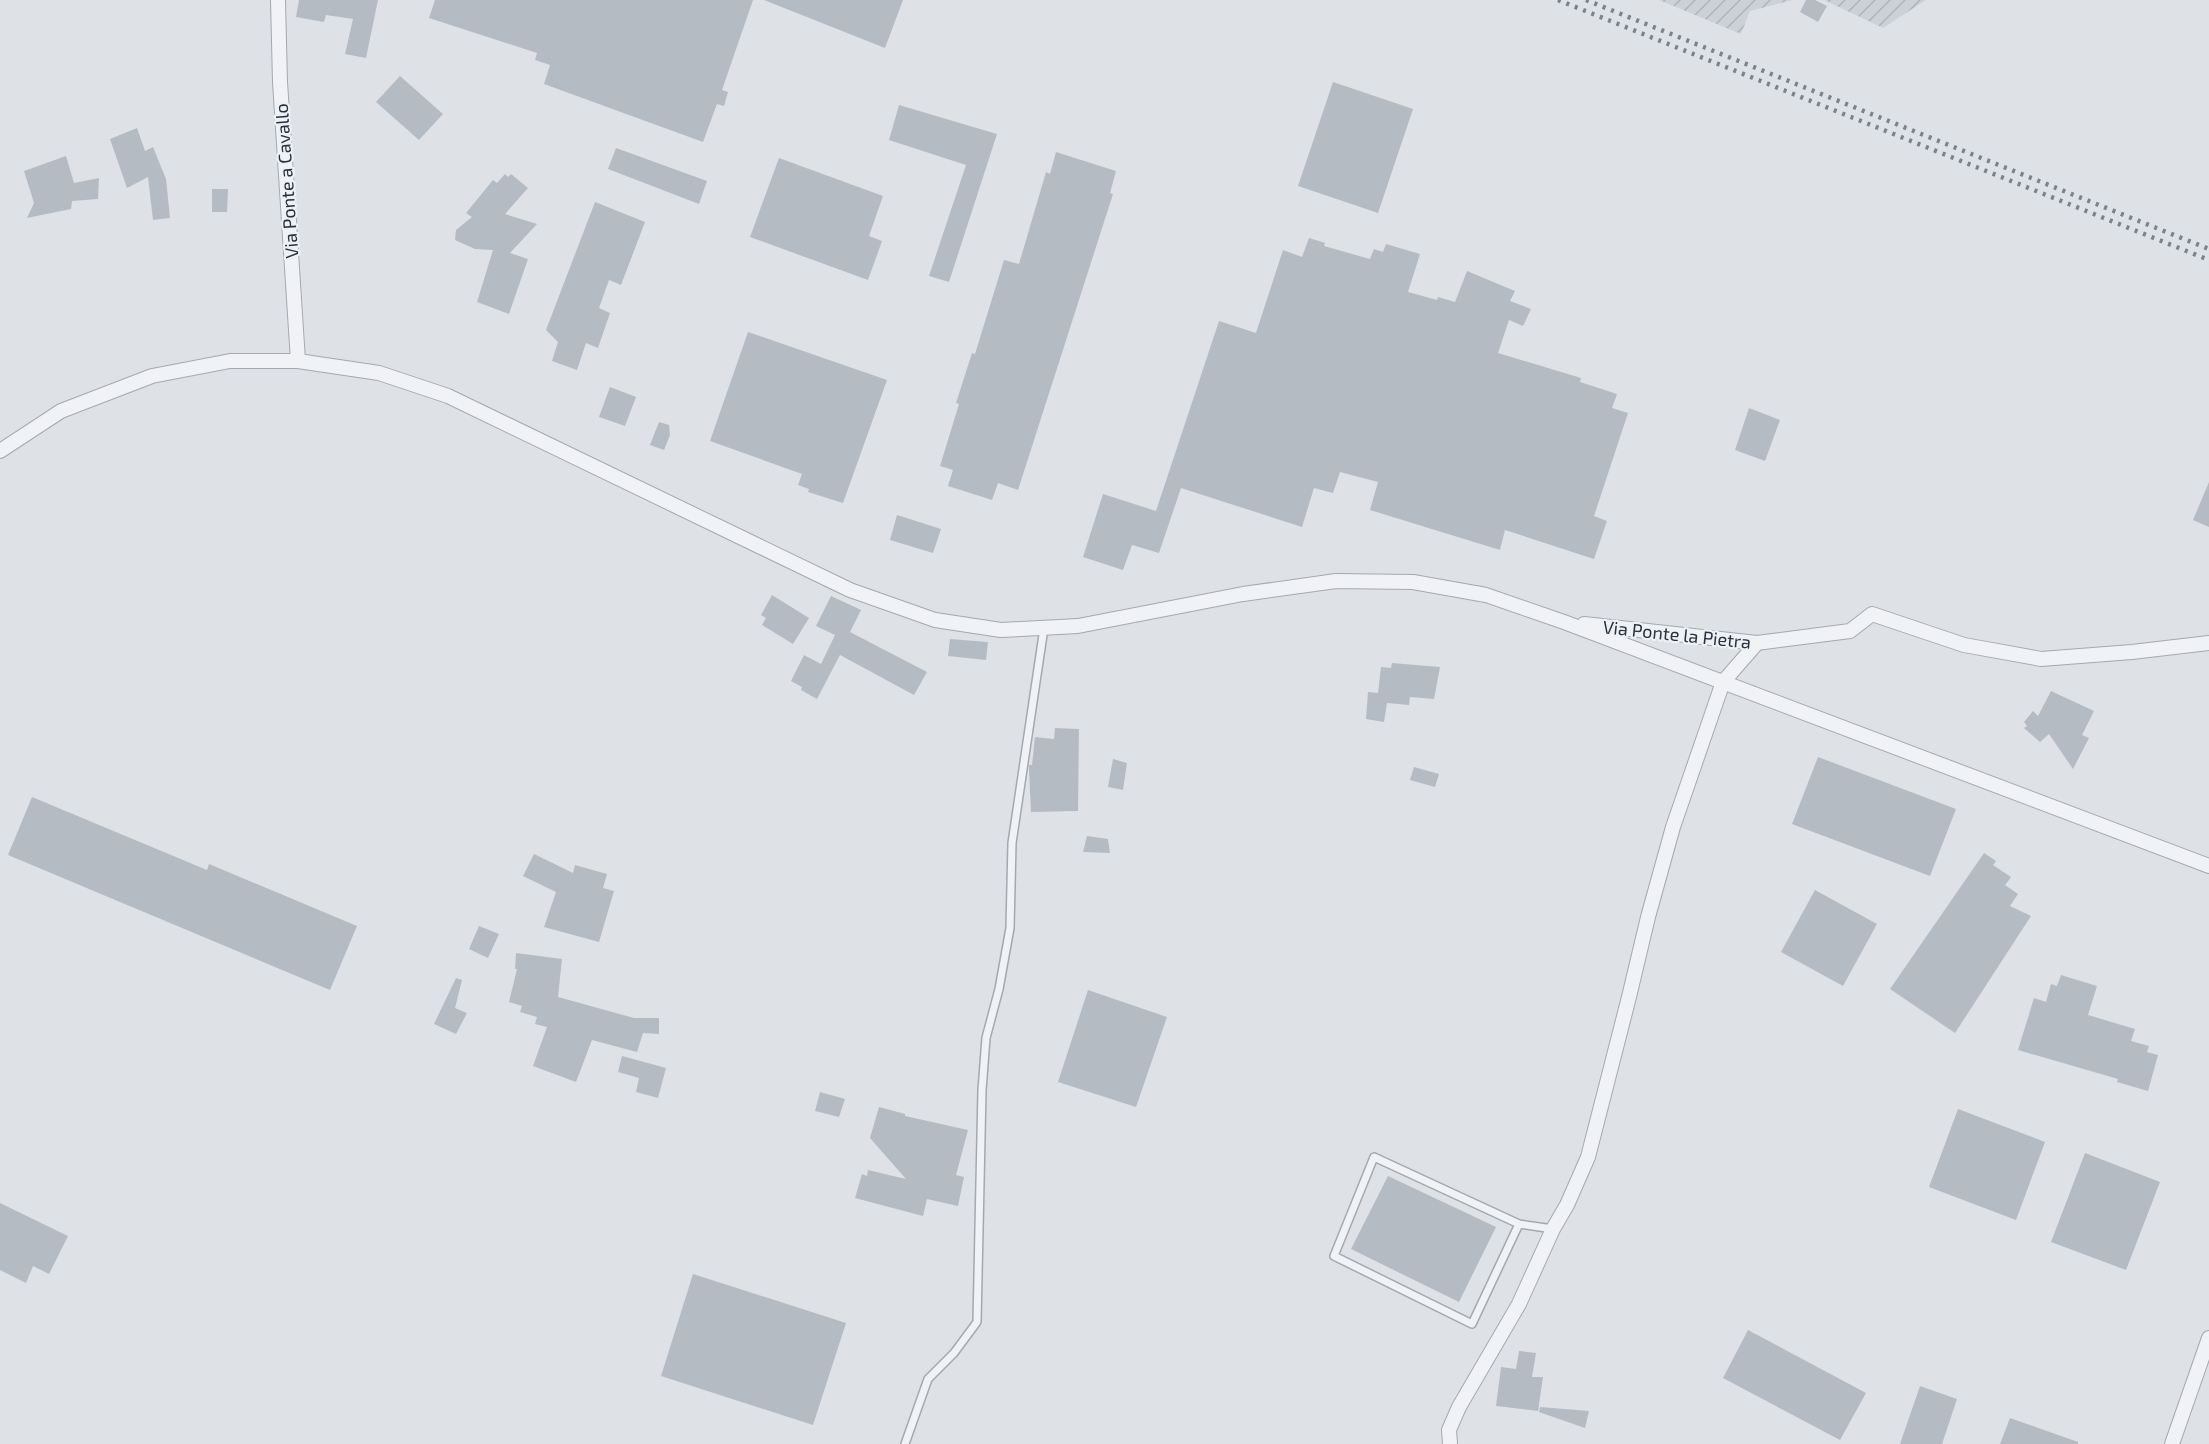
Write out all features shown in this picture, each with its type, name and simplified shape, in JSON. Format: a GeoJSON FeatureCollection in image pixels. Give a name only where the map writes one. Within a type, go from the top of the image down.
{"type":"FeatureCollection","features":[{"type":"Feature","properties":{"kind":"street","name":"Via Ponte a Cavallo"},"geometry":{"type":"LineString","coordinates":[[278,0],[280,82],[298,361]]}},
{"type":"Feature","properties":{"kind":"street"},"geometry":{"type":"LineString","coordinates":[[0,451],[61,411],[152,376],[230,362],[298,361],[379,372],[448,396],[850,590],[935,620],[1001,630],[1078,626],[1243,594],[1336,581],[1413,582],[1486,595],[1564,622],[2209,866]]}},
{"type":"Feature","properties":{"kind":"street","name":"Via Ponte la Pietra"},"geometry":{"type":"LineString","coordinates":[[1564,622],[1758,643],[1850,631],[1872,614],[1964,645],[2041,659],[2209,643]]}},
{"type":"Feature","properties":{"kind":"street"},"geometry":{"type":"LineString","coordinates":[[1450,1444],[1449,1430],[1459,1407],[1519,1304],[1588,1157],[1647,917],[1673,827],[1723,682],[1758,643]]}},
{"type":"Feature","properties":{"kind":"street"},"geometry":{"type":"LineString","coordinates":[[2172,1444],[2209,1338]]}},
{"type":"Feature","properties":{"kind":"lane"},"geometry":{"type":"LineString","coordinates":[[905,1444],[928,1379],[954,1353],[976,1322],[982,1090],[986,1038],[999,989],[1010,928],[1012,843],[1044,628]]}},
{"type":"Feature","properties":{"kind":"lane"},"geometry":{"type":"LineString","coordinates":[[1519,1224],[1472,1324],[1334,1256],[1374,1157],[1519,1224],[1553,1229]]}},
{"type":"Feature","properties":{"kind":"shaded area"},"geometry":{"type":"Polygon","coordinates":[[[1659,0],[1792,0],[1750,11],[1741,34],[1659,0]]]}},
{"type":"Feature","properties":{"kind":"shaded area"},"geometry":{"type":"Polygon","coordinates":[[[1824,0],[1926,0],[1883,28],[1824,0]]]}},
{"type":"Feature","properties":{"kind":"building"},"geometry":{"type":"Polygon","coordinates":[[[299,0],[378,0],[366,58],[345,54],[353,19],[326,15],[324,22],[296,17],[299,0]]]}},
{"type":"Feature","properties":{"kind":"building"},"geometry":{"type":"Polygon","coordinates":[[[435,0],[753,0],[722,90],[728,92],[724,106],[717,104],[703,142],[544,84],[550,65],[535,60],[537,53],[429,18],[435,0]]]}},
{"type":"Feature","properties":{"kind":"building"},"geometry":{"type":"Polygon","coordinates":[[[764,0],[903,0],[885,48],[764,0]]]}},
{"type":"Feature","properties":{"kind":"building"},"geometry":{"type":"Polygon","coordinates":[[[1806,0],[1815,0],[1827,6],[1818,22],[1800,12],[1806,0]]]}},
{"type":"Feature","properties":{"kind":"building"},"geometry":{"type":"Polygon","coordinates":[[[400,76],[443,114],[419,140],[376,102],[400,76]]]}},
{"type":"Feature","properties":{"kind":"building"},"geometry":{"type":"Polygon","coordinates":[[[1333,82],[1413,109],[1378,213],[1298,186],[1333,82]]]}},
{"type":"Feature","properties":{"kind":"building"},"geometry":{"type":"Polygon","coordinates":[[[899,105],[997,134],[949,282],[929,276],[966,165],[889,140],[899,105]]]}},
{"type":"Feature","properties":{"kind":"building"},"geometry":{"type":"Polygon","coordinates":[[[137,128],[145,151],[153,147],[166,179],[170,218],[153,220],[148,177],[127,188],[110,139],[137,128]]]}},
{"type":"Feature","properties":{"kind":"building"},"geometry":{"type":"Polygon","coordinates":[[[616,148],[707,181],[699,204],[608,169],[616,148]]]}},
{"type":"Feature","properties":{"kind":"building"},"geometry":{"type":"Polygon","coordinates":[[[1056,152],[1116,171],[1110,193],[1113,194],[1018,490],[998,483],[992,500],[948,486],[953,470],[940,466],[959,404],[956,403],[972,353],[975,354],[1004,260],[1019,264],[1046,172],[1050,174],[1056,152]]]}},
{"type":"Feature","properties":{"kind":"building"},"geometry":{"type":"Polygon","coordinates":[[[66,156],[74,183],[99,178],[98,199],[72,201],[71,209],[27,218],[34,203],[24,171],[66,156]]]}},
{"type":"Feature","properties":{"kind":"building"},"geometry":{"type":"Polygon","coordinates":[[[779,158],[883,196],[869,236],[882,241],[868,280],[750,237],[779,158]]]}},
{"type":"Feature","properties":{"kind":"building"},"geometry":{"type":"Polygon","coordinates":[[[505,174],[508,177],[511,174],[528,188],[505,214],[537,224],[510,253],[528,259],[509,314],[477,302],[493,250],[475,249],[455,240],[456,230],[472,217],[466,213],[493,180],[497,183],[505,174]]]}},
{"type":"Feature","properties":{"kind":"building"},"geometry":{"type":"Polygon","coordinates":[[[212,189],[228,189],[227,212],[212,212],[212,189]]]}},
{"type":"Feature","properties":{"kind":"building"},"geometry":{"type":"Polygon","coordinates":[[[595,202],[645,222],[621,285],[609,280],[599,308],[610,313],[598,348],[586,343],[577,370],[552,361],[558,342],[546,330],[595,202]]]}},
{"type":"Feature","properties":{"kind":"building"},"geometry":{"type":"Polygon","coordinates":[[[1309,238],[1325,243],[1324,246],[1370,259],[1374,249],[1383,252],[1386,244],[1420,254],[1408,292],[1437,300],[1438,297],[1455,302],[1467,271],[1515,291],[1510,301],[1531,309],[1523,326],[1509,320],[1498,353],[1581,378],[1580,382],[1617,394],[1612,408],[1628,413],[1594,516],[1607,521],[1594,559],[1505,530],[1500,550],[1370,510],[1378,482],[1340,472],[1333,493],[1314,488],[1302,527],[1181,488],[1159,553],[1132,545],[1123,570],[1083,557],[1103,494],[1156,511],[1219,321],[1256,333],[1283,250],[1302,257],[1309,238]]]}},
{"type":"Feature","properties":{"kind":"building"},"geometry":{"type":"Polygon","coordinates":[[[748,332],[887,380],[843,503],[808,492],[809,489],[798,485],[802,474],[710,441],[748,332]]]}},
{"type":"Feature","properties":{"kind":"building"},"geometry":{"type":"Polygon","coordinates":[[[610,387],[636,397],[625,426],[599,417],[610,387]]]}},
{"type":"Feature","properties":{"kind":"building"},"geometry":{"type":"Polygon","coordinates":[[[1749,408],[1780,420],[1765,461],[1735,450],[1749,408]]]}},
{"type":"Feature","properties":{"kind":"building"},"geometry":{"type":"Polygon","coordinates":[[[659,422],[669,425],[670,435],[664,450],[650,445],[659,422]]]}},
{"type":"Feature","properties":{"kind":"building"},"geometry":{"type":"Polygon","coordinates":[[[2209,482],[2209,527],[2193,520],[2209,482]]]}},
{"type":"Feature","properties":{"kind":"building"},"geometry":{"type":"Polygon","coordinates":[[[897,515],[941,529],[933,553],[890,540],[897,515]]]}},
{"type":"Feature","properties":{"kind":"building"},"geometry":{"type":"Polygon","coordinates":[[[772,595],[809,618],[793,644],[762,625],[766,618],[761,615],[772,595]]]}},
{"type":"Feature","properties":{"kind":"building"},"geometry":{"type":"Polygon","coordinates":[[[831,596],[861,610],[850,632],[927,672],[914,695],[840,655],[817,699],[791,681],[804,655],[821,664],[835,635],[816,626],[831,596]]]}},
{"type":"Feature","properties":{"kind":"building"},"geometry":{"type":"Polygon","coordinates":[[[950,639],[988,642],[986,660],[948,656],[950,639]]]}},
{"type":"Feature","properties":{"kind":"building"},"geometry":{"type":"Polygon","coordinates":[[[1392,663],[1440,667],[1434,699],[1410,697],[1409,705],[1387,703],[1384,722],[1366,719],[1368,692],[1378,693],[1381,667],[1391,668],[1392,663]]]}},
{"type":"Feature","properties":{"kind":"building"},"geometry":{"type":"Polygon","coordinates":[[[2051,691],[2094,711],[2082,735],[2089,738],[2073,769],[2049,734],[2040,742],[2024,728],[2027,726],[2024,722],[2033,711],[2038,716],[2051,691]]]}},
{"type":"Feature","properties":{"kind":"building"},"geometry":{"type":"Polygon","coordinates":[[[1055,728],[1079,729],[1078,811],[1031,812],[1029,765],[1032,765],[1035,737],[1054,739],[1055,728]]]}},
{"type":"Feature","properties":{"kind":"building"},"geometry":{"type":"Polygon","coordinates":[[[1818,757],[1956,809],[1930,876],[1792,824],[1818,757]]]}},
{"type":"Feature","properties":{"kind":"building"},"geometry":{"type":"Polygon","coordinates":[[[1113,759],[1127,763],[1123,790],[1108,787],[1113,759]]]}},
{"type":"Feature","properties":{"kind":"building"},"geometry":{"type":"Polygon","coordinates":[[[1414,767],[1439,774],[1435,787],[1410,780],[1414,767]]]}},
{"type":"Feature","properties":{"kind":"building"},"geometry":{"type":"Polygon","coordinates":[[[32,797],[207,870],[209,864],[357,926],[330,990],[8,855],[32,797]]]}},
{"type":"Feature","properties":{"kind":"building"},"geometry":{"type":"Polygon","coordinates":[[[1087,836],[1108,839],[1110,853],[1083,852],[1087,836]]]}},
{"type":"Feature","properties":{"kind":"building"},"geometry":{"type":"Polygon","coordinates":[[[1984,853],[1996,861],[1993,865],[2011,877],[2005,885],[2018,894],[2010,906],[2031,916],[1955,1033],[1890,989],[1984,853]]]}},
{"type":"Feature","properties":{"kind":"building"},"geometry":{"type":"Polygon","coordinates":[[[534,854],[573,873],[575,865],[607,874],[603,888],[614,891],[599,942],[544,927],[556,892],[523,876],[534,854]]]}},
{"type":"Feature","properties":{"kind":"building"},"geometry":{"type":"Polygon","coordinates":[[[1815,890],[1877,924],[1843,986],[1781,952],[1815,890]]]}},
{"type":"Feature","properties":{"kind":"building"},"geometry":{"type":"Polygon","coordinates":[[[479,926],[499,934],[488,958],[469,949],[479,926]]]}},
{"type":"Feature","properties":{"kind":"building"},"geometry":{"type":"Polygon","coordinates":[[[516,953],[562,959],[558,997],[634,1018],[659,1018],[659,1034],[643,1033],[637,1052],[592,1040],[576,1082],[533,1066],[547,1027],[535,1024],[537,1017],[520,1012],[522,1006],[509,1002],[517,969],[515,969],[516,953]]]}},
{"type":"Feature","properties":{"kind":"building"},"geometry":{"type":"Polygon","coordinates":[[[2061,975],[2097,986],[2088,1015],[2135,1029],[2131,1041],[2149,1046],[2147,1052],[2158,1055],[2148,1091],[2117,1082],[2118,1079],[2018,1050],[2034,998],[2046,1002],[2051,984],[2057,986],[2061,975]]]}},
{"type":"Feature","properties":{"kind":"building"},"geometry":{"type":"Polygon","coordinates":[[[456,978],[462,980],[455,1008],[467,1013],[456,1034],[434,1024],[456,978]]]}},
{"type":"Feature","properties":{"kind":"building"},"geometry":{"type":"Polygon","coordinates":[[[1088,990],[1167,1017],[1136,1107],[1058,1082],[1088,990]]]}},
{"type":"Feature","properties":{"kind":"building"},"geometry":{"type":"Polygon","coordinates":[[[622,1056],[666,1068],[658,1098],[636,1092],[639,1078],[618,1072],[622,1056]]]}},
{"type":"Feature","properties":{"kind":"building"},"geometry":{"type":"Polygon","coordinates":[[[820,1092],[845,1099],[839,1117],[815,1111],[820,1092]]]}},
{"type":"Feature","properties":{"kind":"building"},"geometry":{"type":"Polygon","coordinates":[[[879,1107],[905,1114],[905,1116],[968,1130],[956,1175],[964,1177],[958,1206],[927,1199],[923,1216],[855,1198],[862,1174],[867,1176],[868,1170],[906,1179],[870,1138],[879,1107]]]}},
{"type":"Feature","properties":{"kind":"building"},"geometry":{"type":"Polygon","coordinates":[[[1958,1109],[2045,1142],[2016,1220],[1929,1187],[1958,1109]]]}},
{"type":"Feature","properties":{"kind":"building"},"geometry":{"type":"Polygon","coordinates":[[[2085,1153],[2160,1182],[2126,1270],[2051,1242],[2085,1153]]]}},
{"type":"Feature","properties":{"kind":"building"},"geometry":{"type":"Polygon","coordinates":[[[1388,1176],[1496,1227],[1459,1302],[1351,1249],[1388,1176]]]}},
{"type":"Feature","properties":{"kind":"building"},"geometry":{"type":"Polygon","coordinates":[[[0,1203],[68,1236],[49,1274],[33,1266],[26,1283],[0,1270],[0,1203]]]}},
{"type":"Feature","properties":{"kind":"building"},"geometry":{"type":"Polygon","coordinates":[[[693,1274],[846,1323],[813,1425],[661,1376],[693,1274]]]}},
{"type":"Feature","properties":{"kind":"building"},"geometry":{"type":"Polygon","coordinates":[[[1748,1330],[1866,1393],[1840,1440],[1723,1378],[1748,1330]]]}},
{"type":"Feature","properties":{"kind":"building"},"geometry":{"type":"Polygon","coordinates":[[[1519,1351],[1536,1353],[1532,1377],[1543,1377],[1538,1411],[1496,1406],[1501,1367],[1516,1369],[1519,1351]]]}},
{"type":"Feature","properties":{"kind":"building"},"geometry":{"type":"Polygon","coordinates":[[[1920,1386],[1957,1399],[1942,1444],[1900,1444],[1920,1386]]]}},
{"type":"Feature","properties":{"kind":"building"},"geometry":{"type":"Polygon","coordinates":[[[1540,1407],[1589,1411],[1585,1428],[1539,1412],[1540,1407]]]}},
{"type":"Feature","properties":{"kind":"building"},"geometry":{"type":"Polygon","coordinates":[[[2010,1418],[2078,1442],[2078,1444],[2000,1444],[2010,1418]]]}},
{"type":"Feature","properties":{"kind":"railway"},"geometry":{"type":"LineString","coordinates":[[1558,0],[2209,260]]}},
{"type":"Feature","properties":{"kind":"railway"},"geometry":{"type":"LineString","coordinates":[[1586,0],[2209,249]]}}]}
